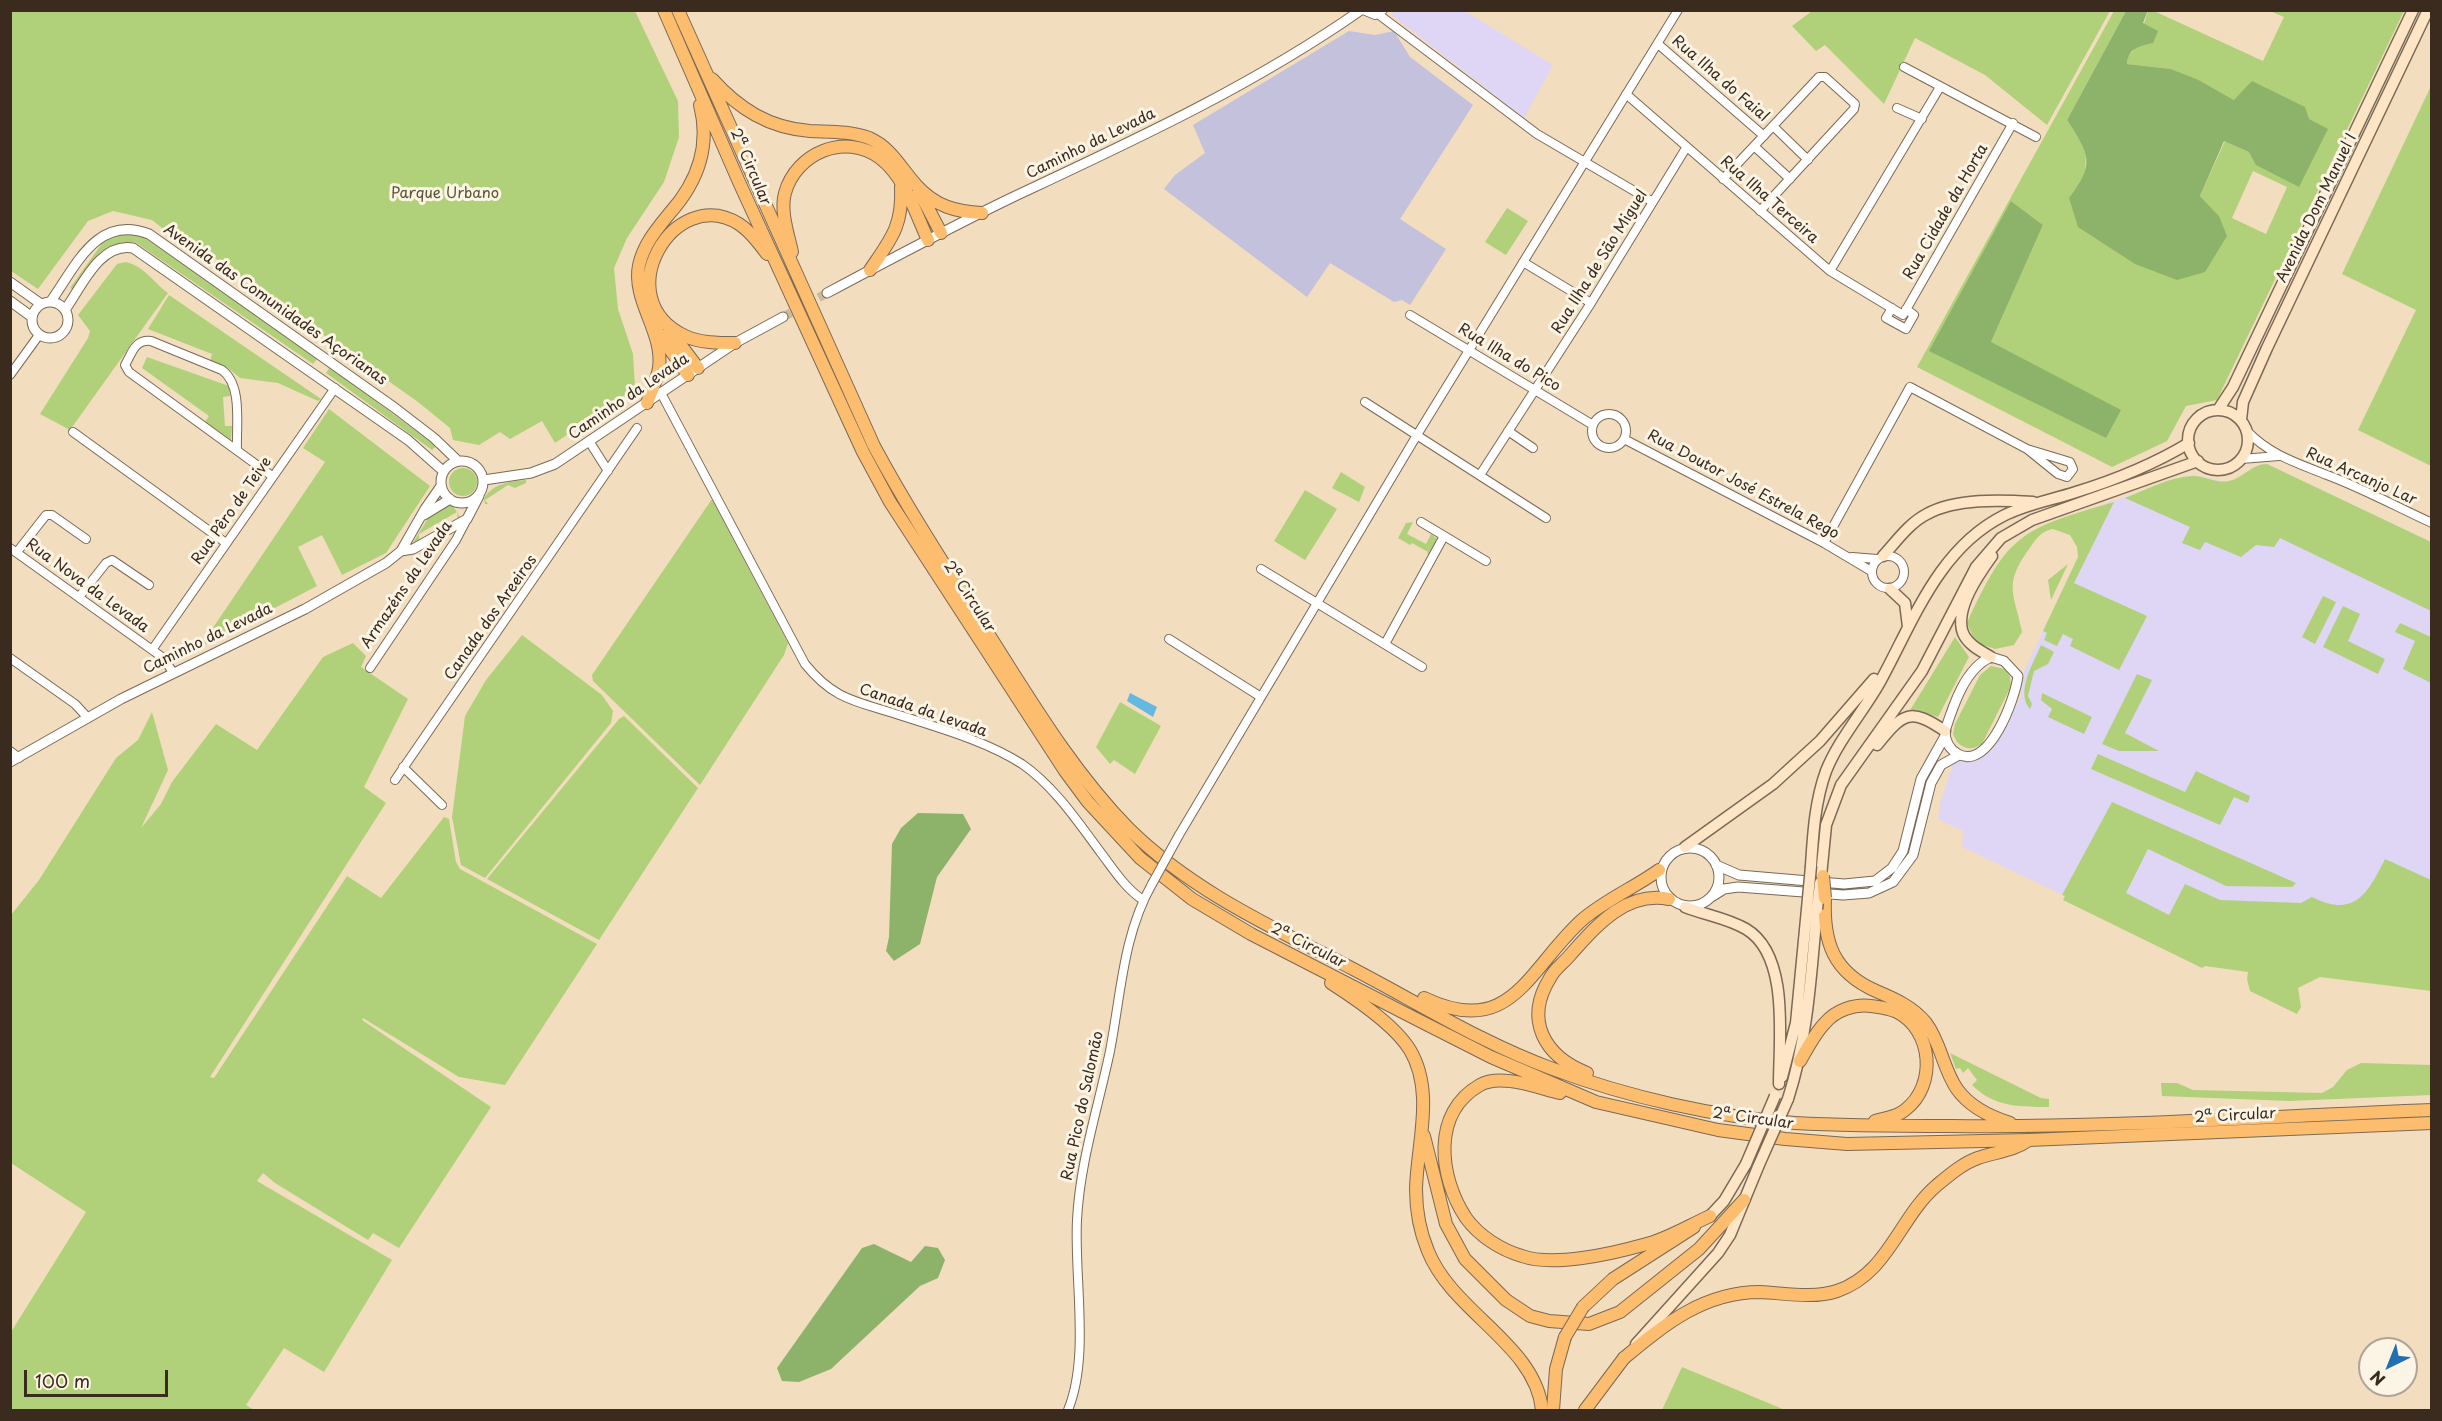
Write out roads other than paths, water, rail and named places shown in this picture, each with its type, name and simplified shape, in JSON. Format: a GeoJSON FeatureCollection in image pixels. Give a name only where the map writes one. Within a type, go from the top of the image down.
{"type":"FeatureCollection","features":[{"type":"Feature","properties":{"kind":"main road","name":"2ª Circular"},"geometry":{"type":"LineString","coordinates":[[664,10],[700,75],[751,177],[874,446],[901,496],[1066,751],[1111,808],[1148,847],[1208,891],[1496,1044],[1551,1069],[1641,1095],[1719,1112],[1791,1122],[1841,1125],[2023,1127],[2432,1110]]}},
{"type":"Feature","properties":{"kind":"main road","name":"2ª Circular"},"geometry":{"type":"LineString","coordinates":[[678,10],[739,182],[863,452],[890,502],[1065,771],[1112,829],[1164,879],[1273,945],[1491,1056],[1596,1102],[1677,1122],[1785,1139],[1847,1144],[2029,1140],[2432,1123]]}},
{"type":"Feature","properties":{"kind":"main road","name":"Avenida Dom Manuel I"},"geometry":{"type":"LineString","coordinates":[[2218,410],[2234,387],[2413,10]]}},
{"type":"Feature","properties":{"kind":"main road","name":"Avenida Dom Manuel I"},"geometry":{"type":"LineString","coordinates":[[2241,420],[2243,402],[2267,348],[2428,10]]}},
{"type":"Feature","properties":{"kind":"main road"},"geometry":{"type":"LineString","coordinates":[[700,75],[756,117],[780,127],[831,131],[870,139],[887,149],[916,186],[941,233]]}},
{"type":"Feature","properties":{"kind":"main road"},"geometry":{"type":"LineString","coordinates":[[693,372],[652,315],[638,283],[644,248],[656,229],[693,184],[702,158],[705,138],[700,75]]}},
{"type":"Feature","properties":{"kind":"main road"},"geometry":{"type":"LineString","coordinates":[[799,279],[784,213],[784,195],[789,182],[807,160],[828,148],[855,146],[881,158],[900,180],[928,240]]}},
{"type":"Feature","properties":{"kind":"main road"},"geometry":{"type":"LineString","coordinates":[[870,270],[898,228],[902,209],[900,180]]}},
{"type":"Feature","properties":{"kind":"main road"},"geometry":{"type":"LineString","coordinates":[[916,186],[946,208],[982,213]]}},
{"type":"Feature","properties":{"kind":"main road"},"geometry":{"type":"LineString","coordinates":[[646,403],[659,366],[648,283],[656,253],[665,238],[692,219],[709,217],[738,223],[760,246],[786,283]]}},
{"type":"Feature","properties":{"kind":"main road"},"geometry":{"type":"LineString","coordinates":[[652,315],[685,336],[698,340],[735,343]]}},
{"type":"Feature","properties":{"kind":"main road"},"geometry":{"type":"LineString","coordinates":[[2218,410],[2227,411],[2241,420],[2247,431],[2246,451],[2241,459],[2225,469],[2206,467],[2198,461],[2189,443],[2193,424],[2208,412],[2218,410]]}},
{"type":"Feature","properties":{"kind":"main road"},"geometry":{"type":"LineString","coordinates":[[2023,1127],[1994,1118],[1971,1103],[1957,1090],[1939,1044],[1920,1016],[1913,1009],[1865,986],[1838,962],[1824,930],[1825,898],[1819,872],[1815,814],[1826,771],[1894,655],[1930,588],[1954,554],[1966,542],[2003,516],[2036,503],[2078,492],[2162,460],[2189,443]]}},
{"type":"Feature","properties":{"kind":"main road"},"geometry":{"type":"LineString","coordinates":[[1553,1410],[1556,1369],[1565,1337],[1583,1307],[1613,1279],[1676,1241],[1710,1216],[1724,1202],[1746,1164],[1788,1059],[1796,1023],[1812,909],[1831,805],[1859,758],[1922,671],[1976,567],[2001,538],[2032,520],[2198,461]]}},
{"type":"Feature","properties":{"kind":"main road"},"geometry":{"type":"LineString","coordinates":[[1880,558],[1916,522],[1937,510],[1962,504],[2036,503]]}},
{"type":"Feature","properties":{"kind":"main road"},"geometry":{"type":"LineString","coordinates":[[1991,657],[1967,640],[1961,622],[1969,596],[2001,538]]}},
{"type":"Feature","properties":{"kind":"main road"},"geometry":{"type":"LineString","coordinates":[[1890,589],[1905,603],[1908,627]]}},
{"type":"Feature","properties":{"kind":"main road"},"geometry":{"type":"LineString","coordinates":[[1685,847],[1773,784],[1820,741],[1894,655]]}},
{"type":"Feature","properties":{"kind":"main road"},"geometry":{"type":"LineString","coordinates":[[1859,758],[1866,758],[1904,718],[1913,714],[1926,718],[1945,734]]}},
{"type":"Feature","properties":{"kind":"main road"},"geometry":{"type":"LineString","coordinates":[[1297,940],[1315,944],[1447,1009],[1479,1011],[1509,999],[1582,920],[1659,870]]}},
{"type":"Feature","properties":{"kind":"main road"},"geometry":{"type":"LineString","coordinates":[[1641,1095],[1561,1060],[1548,1047],[1539,1022],[1538,1008],[1556,968],[1610,914],[1632,901],[1648,896],[1669,899]]}},
{"type":"Feature","properties":{"kind":"main road"},"geometry":{"type":"LineString","coordinates":[[1685,907],[1745,928],[1756,936],[1770,957],[1779,1004],[1779,1084]]}},
{"type":"Feature","properties":{"kind":"main road"},"geometry":{"type":"LineString","coordinates":[[1585,1410],[1624,1358],[1718,1253],[1730,1234],[1788,1099],[1800,1061],[1806,1025],[1812,909]]}},
{"type":"Feature","properties":{"kind":"main road"},"geometry":{"type":"LineString","coordinates":[[1273,945],[1355,998],[1402,1039],[1418,1066],[1422,1084],[1416,1190],[1420,1227],[1429,1253],[1455,1294],[1527,1368],[1540,1396],[1542,1410]]}},
{"type":"Feature","properties":{"kind":"main road"},"geometry":{"type":"LineString","coordinates":[[1800,1061],[1825,1022],[1840,1011],[1852,1007],[1872,1006],[1897,1012],[1915,1027],[1928,1062],[1926,1076],[1915,1100],[1894,1117],[1841,1125]]}},
{"type":"Feature","properties":{"kind":"main road"},"geometry":{"type":"LineString","coordinates":[[1596,1102],[1516,1081],[1481,1084],[1454,1107],[1444,1130],[1445,1160],[1452,1188],[1467,1218],[1494,1244],[1523,1257],[1563,1260],[1644,1245],[1710,1216]]}},
{"type":"Feature","properties":{"kind":"main road"},"geometry":{"type":"LineString","coordinates":[[1421,1123],[1446,1224],[1465,1259],[1506,1300],[1530,1316],[1549,1321],[1589,1324],[1620,1312],[1699,1249],[1744,1200]]}},
{"type":"Feature","properties":{"kind":"main road"},"geometry":{"type":"LineString","coordinates":[[1624,1358],[1662,1327],[1709,1300],[1738,1293],[1807,1294],[1837,1291],[1864,1276],[1882,1260],[1934,1187],[1975,1159],[2016,1149],[2029,1140]]}},
{"type":"Feature","properties":{"kind":"street"},"geometry":{"type":"LineString","coordinates":[[1362,10],[1371,15],[1381,12],[1537,134],[1653,202]]}},
{"type":"Feature","properties":{"kind":"street","name":"Caminho da Levada"},"geometry":{"type":"LineString","coordinates":[[827,293],[941,233],[1076,169],[1251,81],[1362,10]]}},
{"type":"Feature","properties":{"kind":"street","name":"Rua Pico do Salomão"},"geometry":{"type":"LineString","coordinates":[[1068,1410],[1076,1382],[1079,1294],[1077,1223],[1081,1172],[1109,1052],[1124,962],[1143,900],[1179,835],[1417,435],[1678,10]]}},
{"type":"Feature","properties":{"kind":"street","name":"Rua Ilha do Faial"},"geometry":{"type":"LineString","coordinates":[[1658,44],[1764,136]]}},
{"type":"Feature","properties":{"kind":"street"},"geometry":{"type":"LineString","coordinates":[[1904,67],[2013,123],[2036,138]]}},
{"type":"Feature","properties":{"kind":"street"},"geometry":{"type":"LineString","coordinates":[[1723,179],[1822,76],[1855,106],[1760,211]]}},
{"type":"Feature","properties":{"kind":"street"},"geometry":{"type":"LineString","coordinates":[[1830,271],[1940,87]]}},
{"type":"Feature","properties":{"kind":"street","name":"Rua Ilha Terceira"},"geometry":{"type":"LineString","coordinates":[[1626,94],[1830,271],[1892,308],[1904,312]]}},
{"type":"Feature","properties":{"kind":"street"},"geometry":{"type":"LineString","coordinates":[[1897,108],[1922,119]]}},
{"type":"Feature","properties":{"kind":"street","name":"Rua Cidade da Horta"},"geometry":{"type":"LineString","coordinates":[[1892,308],[1886,318],[1906,329],[1914,315],[1904,312],[2013,123]]}},
{"type":"Feature","properties":{"kind":"street"},"geometry":{"type":"LineString","coordinates":[[1773,126],[1808,160]]}},
{"type":"Feature","properties":{"kind":"street"},"geometry":{"type":"LineString","coordinates":[[1754,146],[1790,179]]}},
{"type":"Feature","properties":{"kind":"street","name":"Rua Ilha de São Miguel"},"geometry":{"type":"LineString","coordinates":[[1480,475],[1591,303],[1686,148]]}},
{"type":"Feature","properties":{"kind":"street","name":"Avenida das Comunidades Açorianas"},"geometry":{"type":"LineString","coordinates":[[51,302],[95,241],[113,230],[138,230],[148,234],[395,408],[458,461]]}},
{"type":"Feature","properties":{"kind":"street"},"geometry":{"type":"LineString","coordinates":[[65,310],[103,256],[113,249],[133,248],[408,440],[443,471]]}},
{"type":"Feature","properties":{"kind":"street"},"geometry":{"type":"LineString","coordinates":[[1523,262],[1591,303]]}},
{"type":"Feature","properties":{"kind":"street"},"geometry":{"type":"LineString","coordinates":[[10,282],[41,304]]}},
{"type":"Feature","properties":{"kind":"street"},"geometry":{"type":"LineString","coordinates":[[10,301],[32,316]]}},
{"type":"Feature","properties":{"kind":"street"},"geometry":{"type":"LineString","coordinates":[[51,302],[65,310],[68,320],[65,331],[56,337],[39,335],[32,325],[32,316],[41,304],[51,302]]}},
{"type":"Feature","properties":{"kind":"street","name":"Rua Ilha do Pico"},"geometry":{"type":"LineString","coordinates":[[1410,315],[1593,424]]}},
{"type":"Feature","properties":{"kind":"street","name":"Caminho da Levada"},"geometry":{"type":"LineString","coordinates":[[484,480],[539,471],[589,441],[735,343],[783,317]]}},
{"type":"Feature","properties":{"kind":"street"},"geometry":{"type":"LineString","coordinates":[[10,375],[39,335]]}},
{"type":"Feature","properties":{"kind":"street"},"geometry":{"type":"LineString","coordinates":[[237,450],[235,386],[230,375],[144,340],[137,344],[125,365],[135,378],[272,476]]}},
{"type":"Feature","properties":{"kind":"street"},"geometry":{"type":"LineString","coordinates":[[1824,543],[1910,387],[2027,449],[2058,474],[2067,477],[2073,470],[2070,462],[2027,449]]}},
{"type":"Feature","properties":{"kind":"street","name":"Rua Pêro de Teive"},"geometry":{"type":"LineString","coordinates":[[153,650],[335,388]]}},
{"type":"Feature","properties":{"kind":"street","name":"Canada da Levada"},"geometry":{"type":"LineString","coordinates":[[661,393],[805,664],[813,674],[841,697],[948,731],[1021,764],[1035,775],[1076,819],[1129,891],[1143,900]]}},
{"type":"Feature","properties":{"kind":"street"},"geometry":{"type":"LineString","coordinates":[[1365,402],[1546,518]]}},
{"type":"Feature","properties":{"kind":"street"},"geometry":{"type":"LineString","coordinates":[[1605,414],[1616,415],[1624,423],[1624,439],[1611,448],[1599,445],[1592,432],[1593,424],[1605,414]]}},
{"type":"Feature","properties":{"kind":"street","name":"Canada dos Areeiros"},"geometry":{"type":"LineString","coordinates":[[395,780],[637,428]]}},
{"type":"Feature","properties":{"kind":"street"},"geometry":{"type":"LineString","coordinates":[[1508,431],[1533,448]]}},
{"type":"Feature","properties":{"kind":"street"},"geometry":{"type":"LineString","coordinates":[[2247,431],[2257,442],[2279,456]]}},
{"type":"Feature","properties":{"kind":"street"},"geometry":{"type":"LineString","coordinates":[[73,432],[226,543]]}},
{"type":"Feature","properties":{"kind":"street","name":"Rua Doutor José Estrela Rego"},"geometry":{"type":"LineString","coordinates":[[1624,439],[1824,543],[1871,571]]}},
{"type":"Feature","properties":{"kind":"street"},"geometry":{"type":"LineString","coordinates":[[589,441],[608,471]]}},
{"type":"Feature","properties":{"kind":"street"},"geometry":{"type":"LineString","coordinates":[[2241,459],[2279,456]]}},
{"type":"Feature","properties":{"kind":"street","name":"Rua Arcanjo Lar"},"geometry":{"type":"LineString","coordinates":[[2279,456],[2327,475],[2432,523]]}},
{"type":"Feature","properties":{"kind":"street"},"geometry":{"type":"LineString","coordinates":[[458,461],[475,464],[484,480],[481,493],[476,498],[463,503],[450,500],[441,486],[443,471],[458,461]]}},
{"type":"Feature","properties":{"kind":"street","name":"Caminho da Levada"},"geometry":{"type":"LineString","coordinates":[[15,760],[121,699],[304,609],[379,567],[401,550],[441,486]]}},
{"type":"Feature","properties":{"kind":"street","name":"Armazéns da Levada"},"geometry":{"type":"LineString","coordinates":[[370,668],[456,540],[481,493]]}},
{"type":"Feature","properties":{"kind":"street","name":"Caminho da Levada"},"geometry":{"type":"LineString","coordinates":[[418,521],[450,500]]}},
{"type":"Feature","properties":{"kind":"street","name":"Armazéns da Levada"},"geometry":{"type":"LineString","coordinates":[[463,503],[467,519]]}},
{"type":"Feature","properties":{"kind":"street"},"geometry":{"type":"LineString","coordinates":[[14,550],[46,515],[52,515],[86,539]]}},
{"type":"Feature","properties":{"kind":"street","name":"Caminho da Levada"},"geometry":{"type":"LineString","coordinates":[[401,550],[413,549],[467,519]]}},
{"type":"Feature","properties":{"kind":"street"},"geometry":{"type":"LineString","coordinates":[[1421,522],[1486,561]]}},
{"type":"Feature","properties":{"kind":"street"},"geometry":{"type":"LineString","coordinates":[[1385,645],[1444,536]]}},
{"type":"Feature","properties":{"kind":"street","name":"Rua Nova da Levada"},"geometry":{"type":"LineString","coordinates":[[14,550],[153,650],[173,672]]}},
{"type":"Feature","properties":{"kind":"street","name":"Rua Doutor José Estrela Rego"},"geometry":{"type":"LineString","coordinates":[[1848,556],[1880,558]]}},
{"type":"Feature","properties":{"kind":"street"},"geometry":{"type":"LineString","coordinates":[[1880,558],[1896,558],[1904,569],[1901,582],[1890,589],[1884,589],[1874,582],[1871,571],[1880,558]]}},
{"type":"Feature","properties":{"kind":"street"},"geometry":{"type":"LineString","coordinates":[[78,597],[106,563],[112,560],[149,585]]}},
{"type":"Feature","properties":{"kind":"street"},"geometry":{"type":"LineString","coordinates":[[1261,569],[1422,667]]}},
{"type":"Feature","properties":{"kind":"street"},"geometry":{"type":"LineString","coordinates":[[1169,639],[1261,697]]}},
{"type":"Feature","properties":{"kind":"street"},"geometry":{"type":"LineString","coordinates":[[1945,734],[1952,750],[1959,754],[1975,756],[1984,751],[2016,694],[2018,676],[2004,661],[1991,657],[1981,661],[1968,676],[1945,734],[1921,779],[1903,851],[1892,868],[1875,881],[1844,884],[1739,874],[1716,865],[1699,849],[1685,847],[1670,855],[1659,870],[1660,882],[1669,899],[1685,907],[1701,905],[1724,890],[1738,887],[1843,895],[1869,893],[1893,882],[1913,855],[1931,783],[1941,765],[1959,754]]}},
{"type":"Feature","properties":{"kind":"street"},"geometry":{"type":"LineString","coordinates":[[10,658],[75,704],[88,718]]}},
{"type":"Feature","properties":{"kind":"street"},"geometry":{"type":"LineString","coordinates":[[10,751],[15,760]]}},
{"type":"Feature","properties":{"kind":"street"},"geometry":{"type":"LineString","coordinates":[[403,767],[442,805]]}},
{"type":"Feature","properties":{"kind":"street"},"geometry":{"type":"LineString","coordinates":[[1713,896],[1719,881],[1716,865]]}},
{"type":"Feature","properties":{"kind":"water"},"geometry":{"type":"Polygon","coordinates":[[[1130,693],[1157,707],[1153,717],[1127,701],[1130,693]]]}},
{"type":"Feature","properties":{"kind":"tunnel"},"geometry":{"type":"LineString","coordinates":[[783,317],[827,293]]}},
{"type":"Feature","properties":{"kind":"park label","name":"Parque Urbano"},"geometry":{"type":"Point","coordinates":[445,194]}}]}
